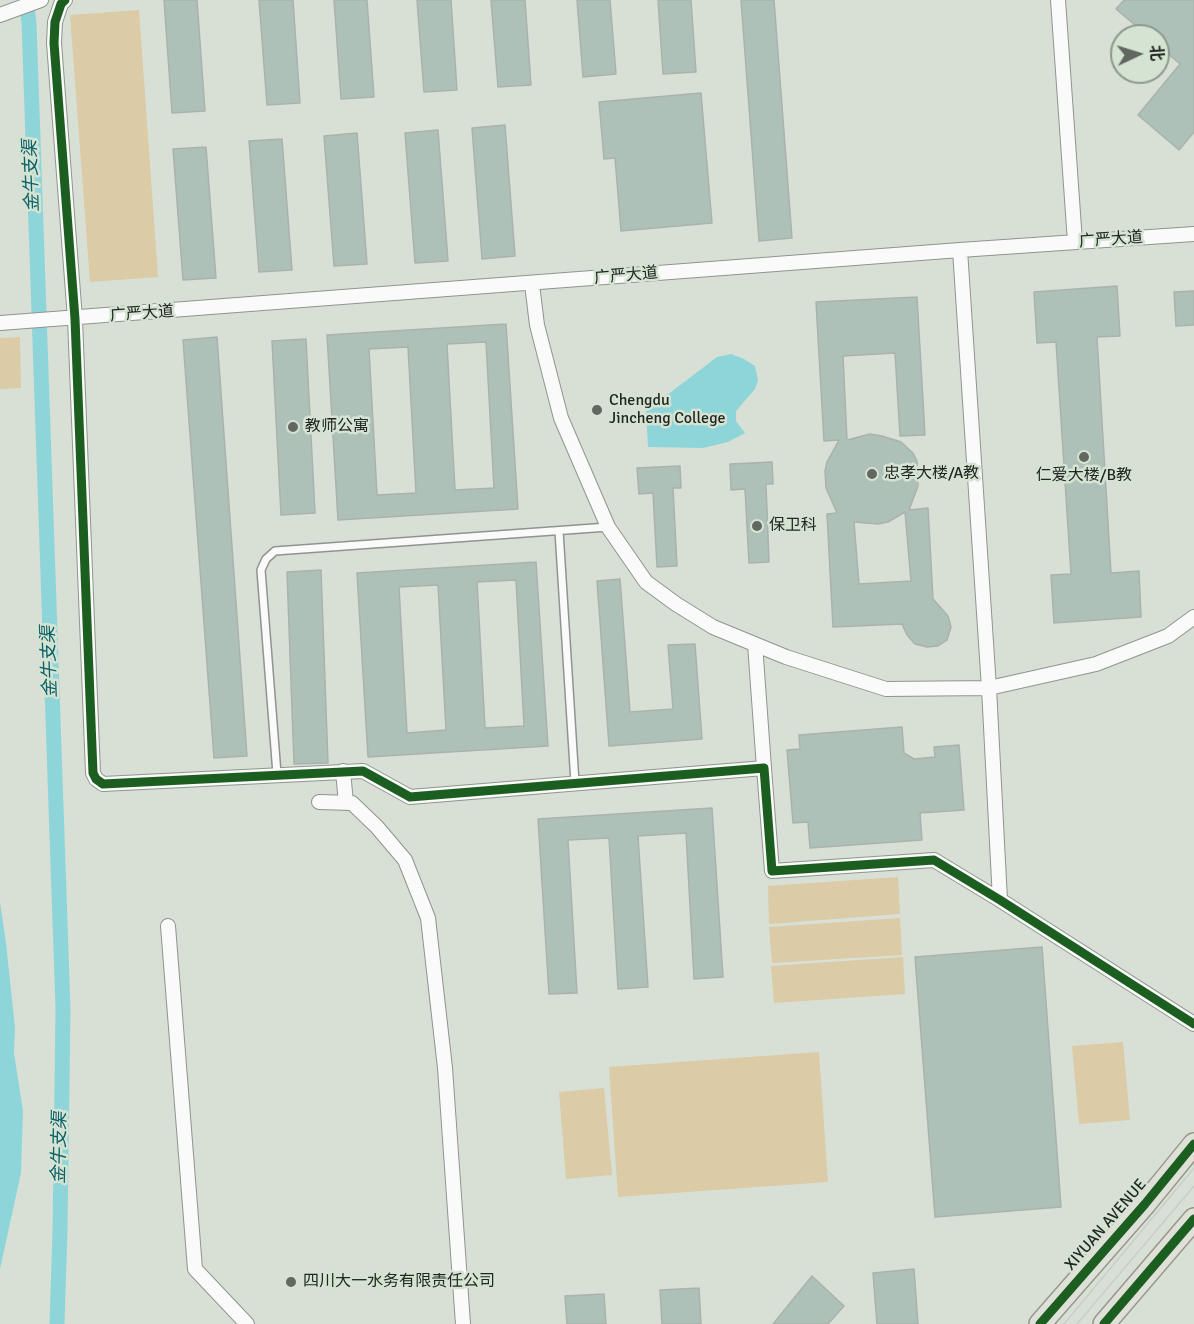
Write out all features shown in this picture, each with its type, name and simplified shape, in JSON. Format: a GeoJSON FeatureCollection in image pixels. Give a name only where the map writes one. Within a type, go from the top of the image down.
{"type":"FeatureCollection","features":[{"type":"Feature","properties":{"kind":"main road","name":"XIYUAN AVENUE"},"geometry":{"type":"LineString","coordinates":[[1040,1324],[1194,1144]]}},
{"type":"Feature","properties":{"kind":"main road"},"geometry":{"type":"LineString","coordinates":[[1104,1324],[1190,1231]]}},
{"type":"Feature","properties":{"kind":"street"},"geometry":{"type":"LineString","coordinates":[[65,0],[61,4],[55,22],[54,43],[75,319],[93,773],[96,779],[103,784],[363,771],[410,796],[764,768]]}},
{"type":"Feature","properties":{"kind":"street"},"geometry":{"type":"LineString","coordinates":[[1058,0],[1075,242]]}},
{"type":"Feature","properties":{"kind":"street"},"geometry":{"type":"LineString","coordinates":[[0,15],[32,3]]}},
{"type":"Feature","properties":{"kind":"street","name":"广严大道"},"geometry":{"type":"LineString","coordinates":[[0,323],[1194,234]]}},
{"type":"Feature","properties":{"kind":"street"},"geometry":{"type":"LineString","coordinates":[[960,250],[989,688],[1000,900]]}},
{"type":"Feature","properties":{"kind":"street"},"geometry":{"type":"LineString","coordinates":[[532,284],[537,325],[561,418],[608,527],[646,582],[713,627],[786,657],[886,689],[989,688],[1096,664],[1168,636],[1194,617]]}},
{"type":"Feature","properties":{"kind":"street"},"geometry":{"type":"LineString","coordinates":[[755,644],[772,871],[934,860],[1194,1024]]}},
{"type":"Feature","properties":{"kind":"street"},"geometry":{"type":"LineString","coordinates":[[343,771],[346,803]]}},
{"type":"Feature","properties":{"kind":"street"},"geometry":{"type":"LineString","coordinates":[[319,802],[352,803],[377,827],[405,860],[428,918],[445,1068],[463,1324]]}},
{"type":"Feature","properties":{"kind":"street"},"geometry":{"type":"LineString","coordinates":[[168,926],[195,1269],[247,1324]]}},
{"type":"Feature","properties":{"kind":"lane"},"geometry":{"type":"LineString","coordinates":[[277,774],[261,570],[266,559],[275,551],[608,527]]}},
{"type":"Feature","properties":{"kind":"lane"},"geometry":{"type":"LineString","coordinates":[[559,531],[575,783]]}},
{"type":"Feature","properties":{"kind":"shaded area"},"geometry":{"type":"Polygon","coordinates":[[[139,10],[158,277],[90,282],[70,15],[139,10]]]}},
{"type":"Feature","properties":{"kind":"shaded area"},"geometry":{"type":"Polygon","coordinates":[[[20,337],[21,388],[0,389],[0,338],[20,337]]]}},
{"type":"Feature","properties":{"kind":"shaded area"},"geometry":{"type":"Polygon","coordinates":[[[898,877],[900,914],[769,924],[768,886],[898,877]]]}},
{"type":"Feature","properties":{"kind":"shaded area"},"geometry":{"type":"Polygon","coordinates":[[[900,918],[902,955],[772,963],[769,927],[900,918]]]}},
{"type":"Feature","properties":{"kind":"shaded area"},"geometry":{"type":"Polygon","coordinates":[[[903,957],[905,994],[774,1003],[771,966],[903,957]]]}},
{"type":"Feature","properties":{"kind":"shaded area"},"geometry":{"type":"Polygon","coordinates":[[[1123,1042],[1130,1120],[1079,1124],[1072,1046],[1123,1042]]]}},
{"type":"Feature","properties":{"kind":"shaded area"},"geometry":{"type":"Polygon","coordinates":[[[819,1052],[828,1182],[618,1197],[609,1067],[819,1052]]]}},
{"type":"Feature","properties":{"kind":"shaded area"},"geometry":{"type":"Polygon","coordinates":[[[604,1088],[612,1175],[566,1179],[559,1092],[604,1088]]]}},
{"type":"Feature","properties":{"kind":"water"},"geometry":{"type":"Polygon","coordinates":[[[731,354],[755,366],[758,380],[755,389],[736,411],[736,421],[745,433],[728,442],[703,448],[648,447],[646,411],[717,357],[731,354]]]}},
{"type":"Feature","properties":{"kind":"water"},"geometry":{"type":"Polygon","coordinates":[[[0,902],[15,1028],[14,1053],[23,1111],[21,1173],[0,1269],[0,902]]]}},
{"type":"Feature","properties":{"kind":"building"},"geometry":{"type":"Polygon","coordinates":[[[164,0],[197,0],[205,111],[172,113],[164,0]]]}},
{"type":"Feature","properties":{"kind":"building"},"geometry":{"type":"Polygon","coordinates":[[[259,0],[293,0],[300,103],[267,105],[259,0]]]}},
{"type":"Feature","properties":{"kind":"building"},"geometry":{"type":"Polygon","coordinates":[[[334,0],[367,0],[374,97],[341,99],[334,0]]]}},
{"type":"Feature","properties":{"kind":"building"},"geometry":{"type":"Polygon","coordinates":[[[417,0],[451,0],[457,90],[424,92],[417,0]]]}},
{"type":"Feature","properties":{"kind":"building"},"geometry":{"type":"Polygon","coordinates":[[[491,0],[525,0],[531,85],[498,87],[491,0]]]}},
{"type":"Feature","properties":{"kind":"building"},"geometry":{"type":"Polygon","coordinates":[[[577,0],[610,0],[616,74],[583,77],[577,0]]]}},
{"type":"Feature","properties":{"kind":"building"},"geometry":{"type":"Polygon","coordinates":[[[658,0],[691,0],[696,72],[663,74],[658,0]]]}},
{"type":"Feature","properties":{"kind":"building"},"geometry":{"type":"Polygon","coordinates":[[[741,0],[774,0],[792,238],[759,241],[741,0]]]}},
{"type":"Feature","properties":{"kind":"building"},"geometry":{"type":"Polygon","coordinates":[[[1124,0],[1194,0],[1194,132],[1179,150],[1138,115],[1164,84],[1170,84],[1170,76],[1180,64],[1170,55],[1170,24],[1134,24],[1116,9],[1124,0]]]}},
{"type":"Feature","properties":{"kind":"building"},"geometry":{"type":"Polygon","coordinates":[[[701,93],[712,223],[621,231],[615,158],[604,159],[599,102],[701,93]]]}},
{"type":"Feature","properties":{"kind":"building"},"geometry":{"type":"Polygon","coordinates":[[[505,125],[515,256],[482,259],[472,128],[505,125]]]}},
{"type":"Feature","properties":{"kind":"building"},"geometry":{"type":"Polygon","coordinates":[[[438,130],[448,261],[415,263],[405,133],[438,130]]]}},
{"type":"Feature","properties":{"kind":"building"},"geometry":{"type":"Polygon","coordinates":[[[357,133],[367,264],[334,266],[324,136],[357,133]]]}},
{"type":"Feature","properties":{"kind":"building"},"geometry":{"type":"Polygon","coordinates":[[[282,139],[292,270],[259,272],[249,141],[282,139]]]}},
{"type":"Feature","properties":{"kind":"building"},"geometry":{"type":"Polygon","coordinates":[[[206,147],[216,278],[183,280],[173,149],[206,147]]]}},
{"type":"Feature","properties":{"kind":"building","name":"仁爱大楼/B教"},"geometry":{"type":"Polygon","coordinates":[[[1117,286],[1120,336],[1097,337],[1111,573],[1139,571],[1141,617],[1054,623],[1051,575],[1071,574],[1056,342],[1037,343],[1034,292],[1117,286]]]}},
{"type":"Feature","properties":{"kind":"building"},"geometry":{"type":"Polygon","coordinates":[[[1194,291],[1194,325],[1176,326],[1174,292],[1194,291]]]}},
{"type":"Feature","properties":{"kind":"building","name":"忠孝大楼/A教"},"geometry":{"type":"Polygon","coordinates":[[[917,297],[925,435],[900,436],[895,353],[843,356],[847,440],[870,434],[882,436],[901,442],[913,453],[917,461],[918,486],[909,510],[928,508],[933,599],[948,616],[951,627],[947,640],[938,646],[927,647],[915,644],[907,635],[902,624],[833,627],[827,514],[837,513],[826,488],[825,471],[827,462],[839,440],[824,441],[816,302],[917,297]],[[905,512],[888,522],[878,524],[854,522],[859,584],[911,581],[905,512]]]}},
{"type":"Feature","properties":{"kind":"building"},"geometry":{"type":"Polygon","coordinates":[[[506,324],[518,509],[338,520],[327,335],[506,324]],[[486,342],[447,344],[455,490],[494,488],[486,342]],[[408,347],[369,349],[377,495],[416,493],[408,347]]]}},
{"type":"Feature","properties":{"kind":"building"},"geometry":{"type":"Polygon","coordinates":[[[217,337],[247,756],[214,758],[183,340],[217,337]]]}},
{"type":"Feature","properties":{"kind":"building","name":"教师公寓"},"geometry":{"type":"Polygon","coordinates":[[[306,339],[315,513],[281,515],[272,341],[306,339]]]}},
{"type":"Feature","properties":{"kind":"building","name":"保卫科"},"geometry":{"type":"Polygon","coordinates":[[[772,462],[773,484],[766,484],[769,562],[749,563],[745,489],[731,490],[730,464],[772,462]]]}},
{"type":"Feature","properties":{"kind":"building"},"geometry":{"type":"Polygon","coordinates":[[[680,466],[681,488],[673,488],[677,566],[657,567],[653,493],[639,494],[637,468],[680,466]]]}},
{"type":"Feature","properties":{"kind":"building"},"geometry":{"type":"Polygon","coordinates":[[[536,562],[548,746],[368,757],[357,573],[536,562]],[[516,580],[477,582],[485,728],[524,726],[516,580]],[[438,585],[399,587],[407,733],[446,730],[438,585]]]}},
{"type":"Feature","properties":{"kind":"building"},"geometry":{"type":"Polygon","coordinates":[[[321,570],[328,763],[294,764],[287,572],[321,570]]]}},
{"type":"Feature","properties":{"kind":"building"},"geometry":{"type":"Polygon","coordinates":[[[620,579],[630,712],[673,709],[668,645],[695,644],[702,739],[609,746],[597,581],[620,579]]]}},
{"type":"Feature","properties":{"kind":"building"},"geometry":{"type":"Polygon","coordinates":[[[902,727],[904,753],[914,759],[935,757],[934,747],[959,745],[964,810],[920,813],[922,840],[810,848],[808,822],[793,823],[787,750],[800,749],[799,735],[902,727]]]}},
{"type":"Feature","properties":{"kind":"building"},"geometry":{"type":"Polygon","coordinates":[[[712,808],[723,977],[694,979],[686,833],[638,836],[648,987],[618,989],[609,838],[568,840],[577,993],[549,994],[538,819],[712,808]]]}},
{"type":"Feature","properties":{"kind":"building"},"geometry":{"type":"Polygon","coordinates":[[[1042,947],[1061,1207],[935,1217],[915,957],[1042,947]]]}},
{"type":"Feature","properties":{"kind":"building"},"geometry":{"type":"Polygon","coordinates":[[[914,1269],[918,1324],[877,1324],[873,1273],[914,1269]]]}},
{"type":"Feature","properties":{"kind":"building"},"geometry":{"type":"Polygon","coordinates":[[[812,1276],[844,1306],[828,1324],[773,1324],[812,1276]]]}},
{"type":"Feature","properties":{"kind":"building"},"geometry":{"type":"Polygon","coordinates":[[[699,1288],[701,1324],[662,1324],[660,1290],[699,1288]]]}},
{"type":"Feature","properties":{"kind":"building"},"geometry":{"type":"Polygon","coordinates":[[[604,1294],[606,1324],[567,1324],[565,1296],[604,1294]]]}},
{"type":"Feature","properties":{"kind":"waterway","name":"金牛支渠"},"geometry":{"type":"LineString","coordinates":[[26,0],[29,23],[63,1009],[57,1324]]}},
{"type":"Feature","properties":{"kind":"tram line"},"geometry":{"type":"LineString","coordinates":[[1064,1324],[1194,1168]]}},
{"type":"Feature","properties":{"kind":"tram line"},"geometry":{"type":"LineString","coordinates":[[1077,1324],[1194,1186]]}},
{"type":"Feature","properties":{"kind":"cycle path"},"geometry":{"type":"LineString","coordinates":[[65,0],[61,4],[55,22],[54,43],[75,319],[93,773],[96,779],[103,784],[363,771],[410,797],[764,768],[772,871],[934,860],[1194,1024]]}},
{"type":"Feature","properties":{"kind":"cycle path"},"geometry":{"type":"LineString","coordinates":[[1040,1324],[1194,1144]]}},
{"type":"Feature","properties":{"kind":"cycle path"},"geometry":{"type":"LineString","coordinates":[[1104,1324],[1194,1219]]}},
{"type":"Feature","properties":{"kind":"place","name":"Chengdu Jincheng College"},"geometry":{"type":"Point","coordinates":[597,410]}},
{"type":"Feature","properties":{"kind":"place","name":"教师公寓"},"geometry":{"type":"Point","coordinates":[293,427]}},
{"type":"Feature","properties":{"kind":"place","name":"仁爱大楼/B教"},"geometry":{"type":"Point","coordinates":[1084,457]}},
{"type":"Feature","properties":{"kind":"place","name":"忠孝大楼/A教"},"geometry":{"type":"Point","coordinates":[872,474]}},
{"type":"Feature","properties":{"kind":"place","name":"保卫科"},"geometry":{"type":"Point","coordinates":[757,526]}},
{"type":"Feature","properties":{"kind":"place","name":"四川大一水务有限责任公司"},"geometry":{"type":"Point","coordinates":[291,1282]}}]}
